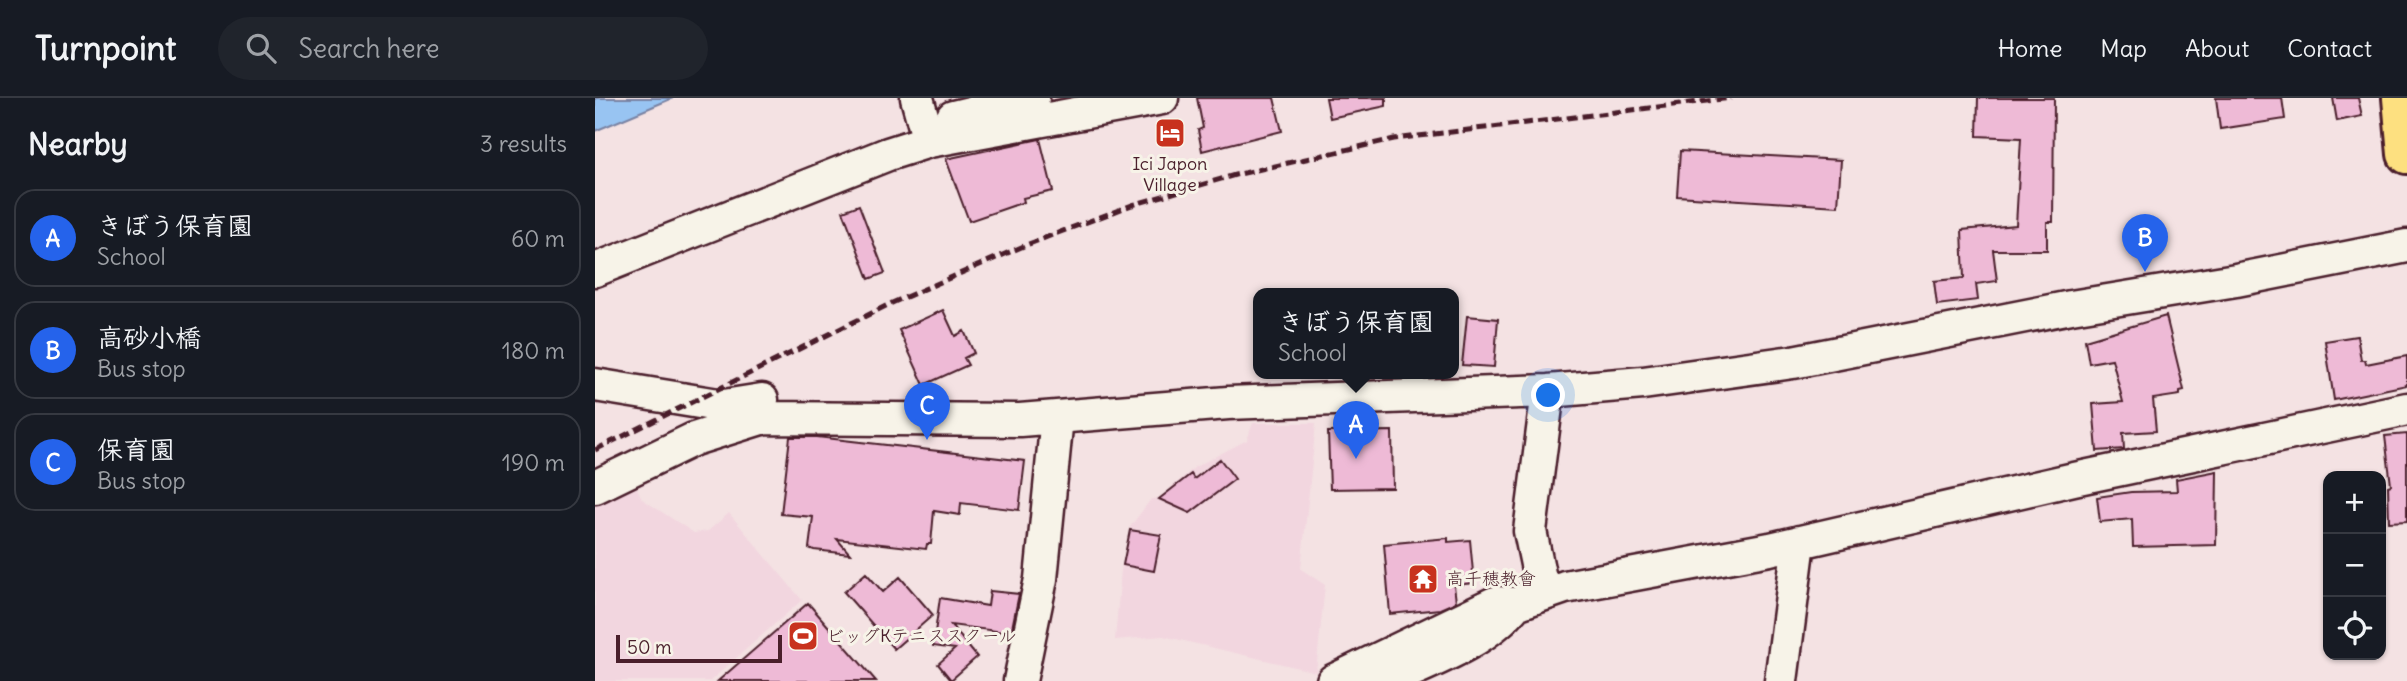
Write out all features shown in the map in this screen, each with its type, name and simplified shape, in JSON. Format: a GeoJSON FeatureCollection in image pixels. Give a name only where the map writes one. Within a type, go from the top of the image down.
{"type":"FeatureCollection","features":[{"type":"Feature","properties":{"kind":"main road"},"geometry":{"type":"LineString","coordinates":[[2402,98],[2407,154]]}},
{"type":"Feature","properties":{"kind":"street"},"geometry":{"type":"LineString","coordinates":[[595,271],[888,154],[923,118],[1033,98]]}},
{"type":"Feature","properties":{"kind":"street"},"geometry":{"type":"LineString","coordinates":[[923,118],[1162,98]]}},
{"type":"Feature","properties":{"kind":"street"},"geometry":{"type":"LineString","coordinates":[[595,487],[694,439],[741,422],[783,417],[995,420],[1228,404],[1548,391],[1703,377],[2407,246]]}},
{"type":"Feature","properties":{"kind":"street"},"geometry":{"type":"LineString","coordinates":[[595,384],[724,406],[790,398],[901,418]]}},
{"type":"Feature","properties":{"kind":"street"},"geometry":{"type":"LineString","coordinates":[[1530,599],[1530,531],[1548,391]]}},
{"type":"Feature","properties":{"kind":"street"},"geometry":{"type":"LineString","coordinates":[[1333,681],[1495,603],[1530,599],[1799,542],[2074,479],[2407,410]]}},
{"type":"Feature","properties":{"kind":"street"},"geometry":{"type":"LineString","coordinates":[[1020,681],[1041,579],[1057,417]]}},
{"type":"Feature","properties":{"kind":"street"},"geometry":{"type":"LineString","coordinates":[[1781,681],[1799,542]]}},
{"type":"Feature","properties":{"kind":"street"},"geometry":{"type":"LineString","coordinates":[[1388,681],[1483,635],[1530,599]]}},
{"type":"Feature","properties":{"kind":"shaded area"},"geometry":{"type":"Polygon","coordinates":[[[1253,423],[1316,423],[1301,569],[1325,585],[1316,672],[1163,636],[1115,640],[1121,570],[1130,527],[1151,499],[1159,498],[1195,467],[1247,440],[1253,423]]]}},
{"type":"Feature","properties":{"kind":"shaded area"},"geometry":{"type":"Polygon","coordinates":[[[635,483],[642,499],[694,533],[708,531],[729,513],[802,600],[710,681],[595,681],[595,503],[635,483]]]}},
{"type":"Feature","properties":{"kind":"water"},"geometry":{"type":"Polygon","coordinates":[[[595,98],[673,98],[595,131],[595,98]]]}},
{"type":"Feature","properties":{"kind":"building"},"geometry":{"type":"Polygon","coordinates":[[[1197,98],[1274,98],[1282,131],[1202,151],[1198,130],[1203,128],[1197,98]]]}},
{"type":"Feature","properties":{"kind":"building"},"geometry":{"type":"Polygon","coordinates":[[[1326,98],[1386,98],[1386,106],[1330,118],[1326,98]]]}},
{"type":"Feature","properties":{"kind":"building"},"geometry":{"type":"Polygon","coordinates":[[[1978,98],[2054,98],[2053,222],[2047,222],[2047,250],[1993,250],[1997,281],[1976,284],[1978,300],[1937,305],[1934,281],[1964,278],[1962,230],[2016,225],[2021,138],[1977,136],[1978,98]]]}},
{"type":"Feature","properties":{"kind":"building"},"geometry":{"type":"Polygon","coordinates":[[[2216,98],[2282,98],[2285,119],[2220,129],[2216,98]]]}},
{"type":"Feature","properties":{"kind":"building"},"geometry":{"type":"Polygon","coordinates":[[[2333,98],[2358,98],[2362,116],[2337,121],[2333,98]]]}},
{"type":"Feature","properties":{"kind":"building"},"geometry":{"type":"Polygon","coordinates":[[[1040,139],[1053,191],[1023,198],[1024,202],[969,221],[946,159],[1040,139]]]}},
{"type":"Feature","properties":{"kind":"building"},"geometry":{"type":"Polygon","coordinates":[[[1680,151],[1841,160],[1838,206],[1677,196],[1680,151]]]}},
{"type":"Feature","properties":{"kind":"building"},"geometry":{"type":"Polygon","coordinates":[[[859,205],[885,273],[869,279],[843,211],[859,205]]]}},
{"type":"Feature","properties":{"kind":"building"},"geometry":{"type":"Polygon","coordinates":[[[943,310],[955,336],[964,331],[974,353],[964,358],[968,365],[924,385],[899,330],[943,310]]]}},
{"type":"Feature","properties":{"kind":"building"},"geometry":{"type":"Polygon","coordinates":[[[1467,316],[1498,319],[1494,367],[1462,365],[1467,316]]]}},
{"type":"Feature","properties":{"kind":"building"},"geometry":{"type":"Polygon","coordinates":[[[2166,316],[2184,390],[2180,391],[2180,395],[2153,399],[2156,431],[2123,433],[2124,449],[2097,451],[2093,404],[2123,402],[2112,359],[2089,363],[2085,340],[2166,316]]]}},
{"type":"Feature","properties":{"kind":"building"},"geometry":{"type":"Polygon","coordinates":[[[2357,336],[2361,360],[2365,360],[2366,364],[2407,356],[2407,385],[2334,400],[2325,341],[2357,336]]]}},
{"type":"Feature","properties":{"kind":"building"},"geometry":{"type":"Polygon","coordinates":[[[1392,431],[1393,488],[1330,489],[1328,432],[1392,431]]]}},
{"type":"Feature","properties":{"kind":"building"},"geometry":{"type":"Polygon","coordinates":[[[2407,434],[2407,521],[2389,522],[2388,486],[2391,485],[2385,436],[2407,434]]]}},
{"type":"Feature","properties":{"kind":"building"},"geometry":{"type":"Polygon","coordinates":[[[790,437],[817,437],[1025,461],[1019,510],[961,503],[960,515],[934,511],[931,544],[927,544],[926,549],[837,539],[850,554],[814,550],[809,548],[813,517],[781,514],[790,437]]]}},
{"type":"Feature","properties":{"kind":"building"},"geometry":{"type":"Polygon","coordinates":[[[1220,459],[1235,479],[1190,513],[1159,499],[1191,474],[1194,479],[1220,459]]]}},
{"type":"Feature","properties":{"kind":"building"},"geometry":{"type":"Polygon","coordinates":[[[2217,471],[2216,545],[2133,547],[2132,519],[2100,522],[2097,497],[2131,492],[2177,491],[2176,479],[2217,471]]]}},
{"type":"Feature","properties":{"kind":"building"},"geometry":{"type":"Polygon","coordinates":[[[1130,530],[1161,535],[1154,571],[1123,565],[1130,530]]]}},
{"type":"Feature","properties":{"kind":"building"},"geometry":{"type":"Polygon","coordinates":[[[1448,538],[1448,542],[1470,540],[1474,583],[1454,585],[1456,602],[1440,609],[1390,614],[1384,544],[1448,538]]]}},
{"type":"Feature","properties":{"kind":"building"},"geometry":{"type":"Polygon","coordinates":[[[866,573],[883,592],[900,577],[933,615],[894,649],[844,592],[866,573]]]}},
{"type":"Feature","properties":{"kind":"building"},"geometry":{"type":"Polygon","coordinates":[[[990,591],[1019,594],[1011,633],[951,625],[977,657],[951,680],[938,664],[955,649],[933,646],[940,598],[988,606],[990,591]]]}},
{"type":"Feature","properties":{"kind":"building","name":"ビッグKテニススクール"},"geometry":{"type":"Polygon","coordinates":[[[808,603],[876,681],[718,681],[808,603]]]}},
{"type":"Feature","properties":{"kind":"railway"},"geometry":{"type":"LineString","coordinates":[[595,450],[892,303],[1026,245],[1132,205],[1235,175],[1394,139],[1731,98]]}},
{"type":"Feature","properties":{"kind":"place","name":"Ici Japon Village"},"geometry":{"type":"Point","coordinates":[1170,133]}},
{"type":"Feature","properties":{"kind":"place","name":"高砂小橋"},"geometry":{"type":"Point","coordinates":[2145,272]}},
{"type":"Feature","properties":{"kind":"place","name":"保育園"},"geometry":{"type":"Point","coordinates":[927,440]}},
{"type":"Feature","properties":{"kind":"place","name":"きぼう保育園"},"geometry":{"type":"Point","coordinates":[1356,459]}},
{"type":"Feature","properties":{"kind":"place","name":"高千穂教會"},"geometry":{"type":"Point","coordinates":[1423,579]}},
{"type":"Feature","properties":{"kind":"place","name":"ビッグKテニススクール"},"geometry":{"type":"Point","coordinates":[803,636]}}]}
